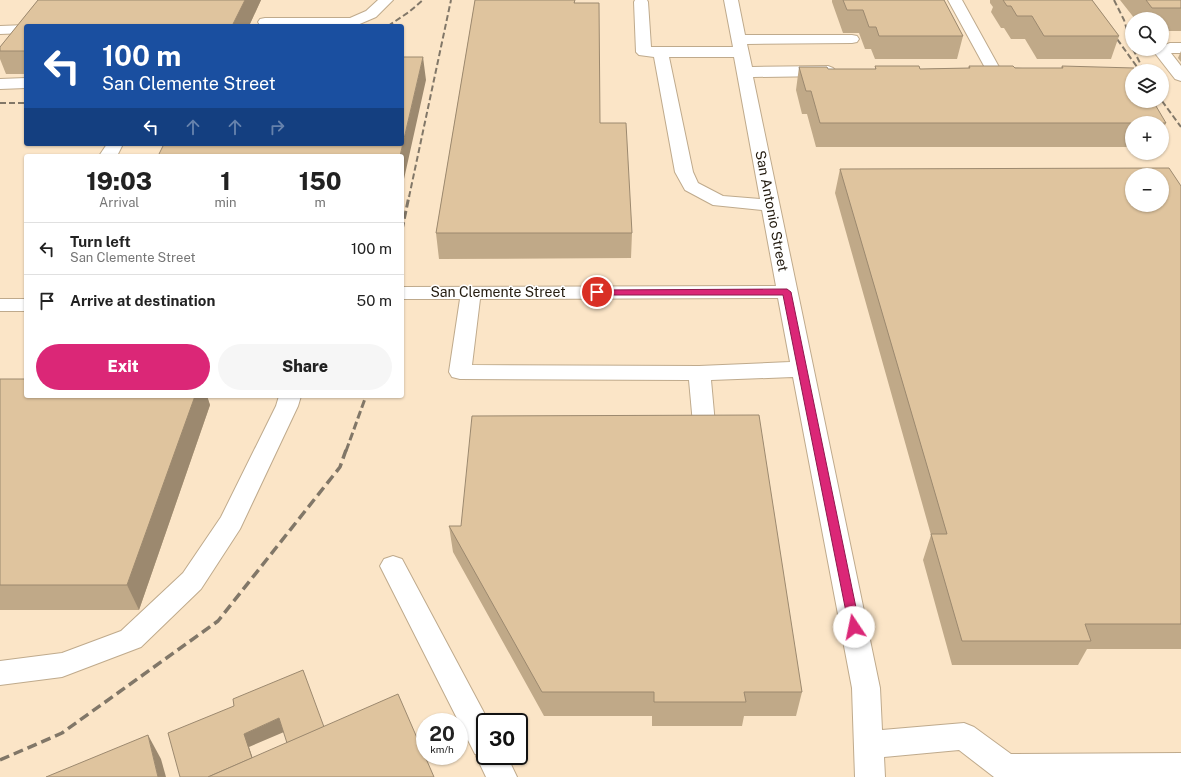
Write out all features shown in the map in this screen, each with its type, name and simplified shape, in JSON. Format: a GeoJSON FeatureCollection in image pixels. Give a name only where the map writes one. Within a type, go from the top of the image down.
{"type":"FeatureCollection","features":[{"type":"Feature","properties":{"kind":"street"},"geometry":{"type":"LineString","coordinates":[[265,22],[348,24],[371,14],[386,0]]}},
{"type":"Feature","properties":{"kind":"street","name":"San Antonio Street"},"geometry":{"type":"LineString","coordinates":[[731,0],[802,369],[866,688],[870,777]]}},
{"type":"Feature","properties":{"kind":"street"},"geometry":{"type":"LineString","coordinates":[[956,0],[994,72]]}},
{"type":"Feature","properties":{"kind":"street"},"geometry":{"type":"LineString","coordinates":[[642,2],[644,52],[742,55],[839,71]]}},
{"type":"Feature","properties":{"kind":"street"},"geometry":{"type":"LineString","coordinates":[[0,30],[24,29]]}},
{"type":"Feature","properties":{"kind":"street"},"geometry":{"type":"LineString","coordinates":[[742,55],[852,39]]}},
{"type":"Feature","properties":{"kind":"street"},"geometry":{"type":"LineString","coordinates":[[1181,48],[1170,48],[1162,52],[1181,76]]}},
{"type":"Feature","properties":{"kind":"street"},"geometry":{"type":"LineString","coordinates":[[661,52],[684,172],[691,186],[719,201],[770,205]]}},
{"type":"Feature","properties":{"kind":"street"},"geometry":{"type":"LineString","coordinates":[[978,72],[1032,72]]}},
{"type":"Feature","properties":{"kind":"street"},"geometry":{"type":"LineString","coordinates":[[0,84],[24,83]]}},
{"type":"Feature","properties":{"kind":"street"},"geometry":{"type":"LineString","coordinates":[[471,292],[460,372],[699,373],[802,369]]}},
{"type":"Feature","properties":{"kind":"street","name":"San Clemente Street"},"geometry":{"type":"LineString","coordinates":[[404,293],[787,292]]}},
{"type":"Feature","properties":{"kind":"street"},"geometry":{"type":"LineString","coordinates":[[0,305],[24,305]]}},
{"type":"Feature","properties":{"kind":"street"},"geometry":{"type":"LineString","coordinates":[[699,373],[704,424]]}},
{"type":"Feature","properties":{"kind":"street"},"geometry":{"type":"LineString","coordinates":[[0,673],[62,665],[131,639],[187,587],[231,522],[287,406],[289,398]]}},
{"type":"Feature","properties":{"kind":"street"},"geometry":{"type":"LineString","coordinates":[[393,566],[476,727]]}},
{"type":"Feature","properties":{"kind":"street"},"geometry":{"type":"LineString","coordinates":[[869,745],[964,736],[1006,768],[1181,767]]}},
{"type":"Feature","properties":{"kind":"street"},"geometry":{"type":"LineString","coordinates":[[496,765],[502,777]]}},
{"type":"Feature","properties":{"kind":"shaded area"},"geometry":{"type":"Polygon","coordinates":[[[0,0],[1181,0],[1181,777],[0,777],[0,0]]]}},
{"type":"Feature","properties":{"kind":"building"},"geometry":{"type":"Polygon","coordinates":[[[38,0],[245,0],[233,24],[24,24],[24,51],[0,51],[0,47],[38,0]]]}},
{"type":"Feature","properties":{"kind":"building"},"geometry":{"type":"Polygon","coordinates":[[[475,0],[575,0],[574,3],[599,3],[600,123],[626,123],[632,233],[436,233],[475,0]]]}},
{"type":"Feature","properties":{"kind":"building"},"geometry":{"type":"Polygon","coordinates":[[[843,0],[944,0],[963,36],[879,36],[876,27],[869,27],[863,10],[847,10],[843,0]]]}},
{"type":"Feature","properties":{"kind":"building"},"geometry":{"type":"Polygon","coordinates":[[[1003,0],[1092,0],[1119,36],[1044,36],[1032,16],[1017,16],[1011,6],[1007,6],[1003,0]]]}},
{"type":"Feature","properties":{"kind":"building"},"geometry":{"type":"Polygon","coordinates":[[[1146,0],[1181,0],[1181,8],[1152,8],[1146,0]]]}},
{"type":"Feature","properties":{"kind":"building"},"geometry":{"type":"Polygon","coordinates":[[[404,57],[423,57],[404,139],[404,57]]]}},
{"type":"Feature","properties":{"kind":"building"},"geometry":{"type":"Polygon","coordinates":[[[875,66],[919,66],[920,69],[970,68],[969,66],[1013,66],[1015,68],[1063,68],[1062,66],[1125,68],[1125,108],[1157,108],[1162,116],[1125,116],[1125,123],[820,123],[811,91],[806,91],[799,67],[827,67],[828,69],[876,69],[875,66]]]}},
{"type":"Feature","properties":{"kind":"building"},"geometry":{"type":"Polygon","coordinates":[[[163,146],[402,146],[400,154],[159,154],[163,146]]]}},
{"type":"Feature","properties":{"kind":"building"},"geometry":{"type":"Polygon","coordinates":[[[1125,168],[1125,212],[1169,212],[1169,168],[1181,186],[1181,624],[1085,624],[1091,641],[962,641],[931,534],[947,534],[840,169],[1125,168]]]}},
{"type":"Feature","properties":{"kind":"building"},"geometry":{"type":"Polygon","coordinates":[[[0,379],[24,379],[24,398],[194,398],[127,585],[0,585],[0,379]]]}},
{"type":"Feature","properties":{"kind":"building"},"geometry":{"type":"Polygon","coordinates":[[[759,415],[802,692],[744,692],[746,702],[654,702],[654,692],[542,692],[449,526],[461,526],[472,416],[759,415]]]}},
{"type":"Feature","properties":{"kind":"building"},"geometry":{"type":"Polygon","coordinates":[[[303,670],[324,727],[287,743],[279,718],[244,734],[252,758],[208,777],[180,777],[168,733],[234,706],[233,699],[303,670]]]}},
{"type":"Feature","properties":{"kind":"building"},"geometry":{"type":"Polygon","coordinates":[[[398,694],[416,736],[416,765],[429,765],[434,777],[208,777],[398,694]]]}},
{"type":"Feature","properties":{"kind":"building"},"geometry":{"type":"Polygon","coordinates":[[[148,735],[158,777],[46,777],[148,735]]]}},
{"type":"Feature","properties":{"kind":"railway"},"geometry":{"type":"LineString","coordinates":[[391,24],[423,0]]}},
{"type":"Feature","properties":{"kind":"railway"},"geometry":{"type":"LineString","coordinates":[[409,197],[451,0]]}},
{"type":"Feature","properties":{"kind":"railway"},"geometry":{"type":"LineString","coordinates":[[1114,0],[1125,23]]}},
{"type":"Feature","properties":{"kind":"railway"},"geometry":{"type":"LineString","coordinates":[[1112,32],[1135,64]]}},
{"type":"Feature","properties":{"kind":"railway"},"geometry":{"type":"LineString","coordinates":[[1136,56],[1140,64]]}},
{"type":"Feature","properties":{"kind":"railway"},"geometry":{"type":"LineString","coordinates":[[0,103],[24,103]]}},
{"type":"Feature","properties":{"kind":"railway"},"geometry":{"type":"LineString","coordinates":[[1167,108],[1181,127]]}},
{"type":"Feature","properties":{"kind":"railway"},"geometry":{"type":"LineString","coordinates":[[404,220],[409,196]]}},
{"type":"Feature","properties":{"kind":"railway"},"geometry":{"type":"LineString","coordinates":[[346,451],[365,398]]}},
{"type":"Feature","properties":{"kind":"railway"},"geometry":{"type":"LineString","coordinates":[[0,760],[62,733],[218,621],[340,467],[346,450]]}},
{"type":"Feature","properties":{"kind":"route"},"geometry":{"type":"LineString","coordinates":[[597,292],[787,292],[854,627]]}}]}
